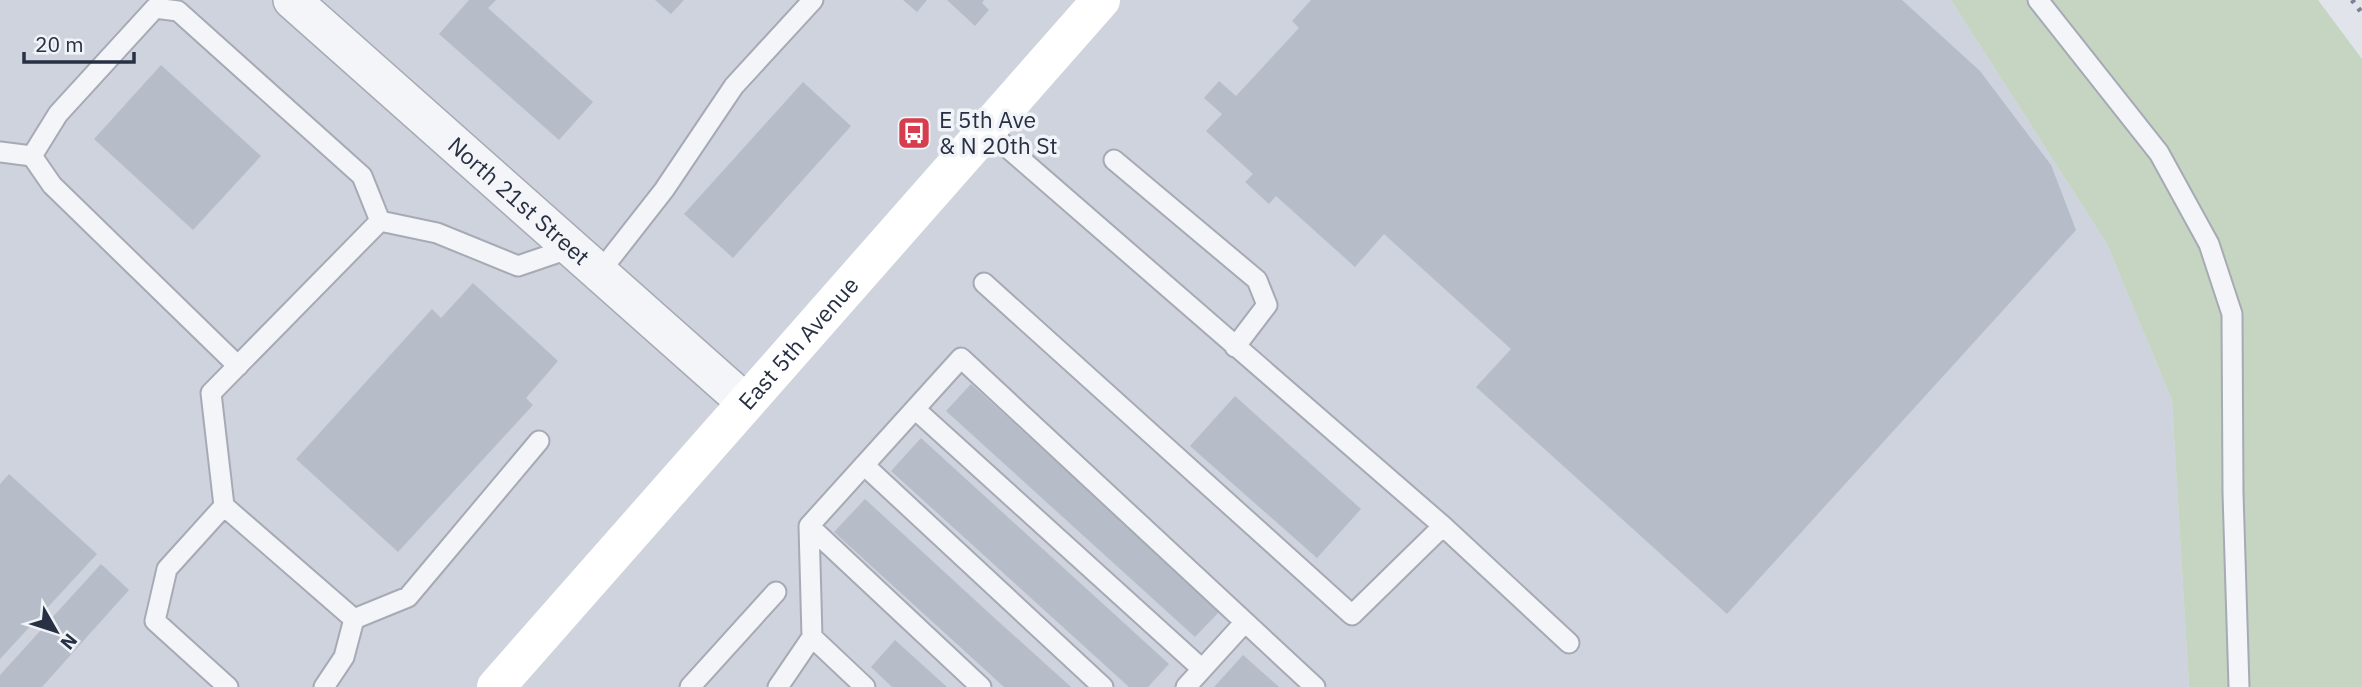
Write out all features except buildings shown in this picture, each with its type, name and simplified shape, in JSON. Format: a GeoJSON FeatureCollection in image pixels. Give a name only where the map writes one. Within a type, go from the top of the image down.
{"type":"FeatureCollection","features":[{"type":"Feature","properties":{"kind":"main road","name":"East 5th Avenue"},"geometry":{"type":"LineString","coordinates":[[496,687],[1101,0]]}},
{"type":"Feature","properties":{"kind":"street","name":"North 21st Street"},"geometry":{"type":"LineString","coordinates":[[292,0],[745,402]]}},
{"type":"Feature","properties":{"kind":"lane"},"geometry":{"type":"LineString","coordinates":[[600,273],[664,190],[734,86],[813,0]]}},
{"type":"Feature","properties":{"kind":"lane"},"geometry":{"type":"LineString","coordinates":[[2038,0],[2159,153],[2209,244],[2232,314],[2233,493],[2239,687]]}},
{"type":"Feature","properties":{"kind":"lane"},"geometry":{"type":"LineString","coordinates":[[32,156],[58,114],[151,4],[178,11],[362,176],[380,221]]}},
{"type":"Feature","properties":{"kind":"lane"},"geometry":{"type":"LineString","coordinates":[[986,129],[1443,526],[1569,643]]}},
{"type":"Feature","properties":{"kind":"lane"},"geometry":{"type":"LineString","coordinates":[[0,152],[32,156],[52,185],[237,366]]}},
{"type":"Feature","properties":{"kind":"lane"},"geometry":{"type":"LineString","coordinates":[[1114,160],[1257,280],[1267,305],[1235,347]]}},
{"type":"Feature","properties":{"kind":"lane"},"geometry":{"type":"LineString","coordinates":[[380,221],[437,233],[518,266],[571,248]]}},
{"type":"Feature","properties":{"kind":"lane"},"geometry":{"type":"LineString","coordinates":[[354,619],[224,506],[211,393],[380,221]]}},
{"type":"Feature","properties":{"kind":"lane"},"geometry":{"type":"LineString","coordinates":[[984,283],[1352,615],[1443,526]]}},
{"type":"Feature","properties":{"kind":"lane"},"geometry":{"type":"LineString","coordinates":[[778,687],[812,637],[809,526],[961,358],[1315,687]]}},
{"type":"Feature","properties":{"kind":"lane"},"geometry":{"type":"LineString","coordinates":[[915,409],[1202,669]]}},
{"type":"Feature","properties":{"kind":"lane"},"geometry":{"type":"LineString","coordinates":[[354,619],[408,597],[539,442]]}},
{"type":"Feature","properties":{"kind":"lane"},"geometry":{"type":"LineString","coordinates":[[864,465],[1103,687]]}},
{"type":"Feature","properties":{"kind":"lane"},"geometry":{"type":"LineString","coordinates":[[224,506],[167,569],[155,621],[228,687]]}},
{"type":"Feature","properties":{"kind":"lane"},"geometry":{"type":"LineString","coordinates":[[809,526],[981,687]]}},
{"type":"Feature","properties":{"kind":"lane"},"geometry":{"type":"LineString","coordinates":[[690,687],[776,592]]}},
{"type":"Feature","properties":{"kind":"lane"},"geometry":{"type":"LineString","coordinates":[[324,687],[344,657],[354,619]]}},
{"type":"Feature","properties":{"kind":"lane"},"geometry":{"type":"LineString","coordinates":[[1186,687],[1245,622]]}},
{"type":"Feature","properties":{"kind":"lane"},"geometry":{"type":"LineString","coordinates":[[812,637],[865,687]]}},
{"type":"Feature","properties":{"kind":"shaded area"},"geometry":{"type":"Polygon","coordinates":[[[0,0],[1951,0],[2107,244],[2172,400],[2189,687],[0,687],[0,0]]]}},
{"type":"Feature","properties":{"kind":"green space"},"geometry":{"type":"Polygon","coordinates":[[[1951,0],[2318,0],[2362,59],[2362,687],[2189,687],[2172,400],[2107,244],[1951,0]]]}},
{"type":"Feature","properties":{"kind":"railway"},"geometry":{"type":"LineString","coordinates":[[2352,0],[2362,13]]}},
{"type":"Feature","properties":{"kind":"place","name":"E 5th Ave & N 20th St"},"geometry":{"type":"Point","coordinates":[914,133]}}]}
